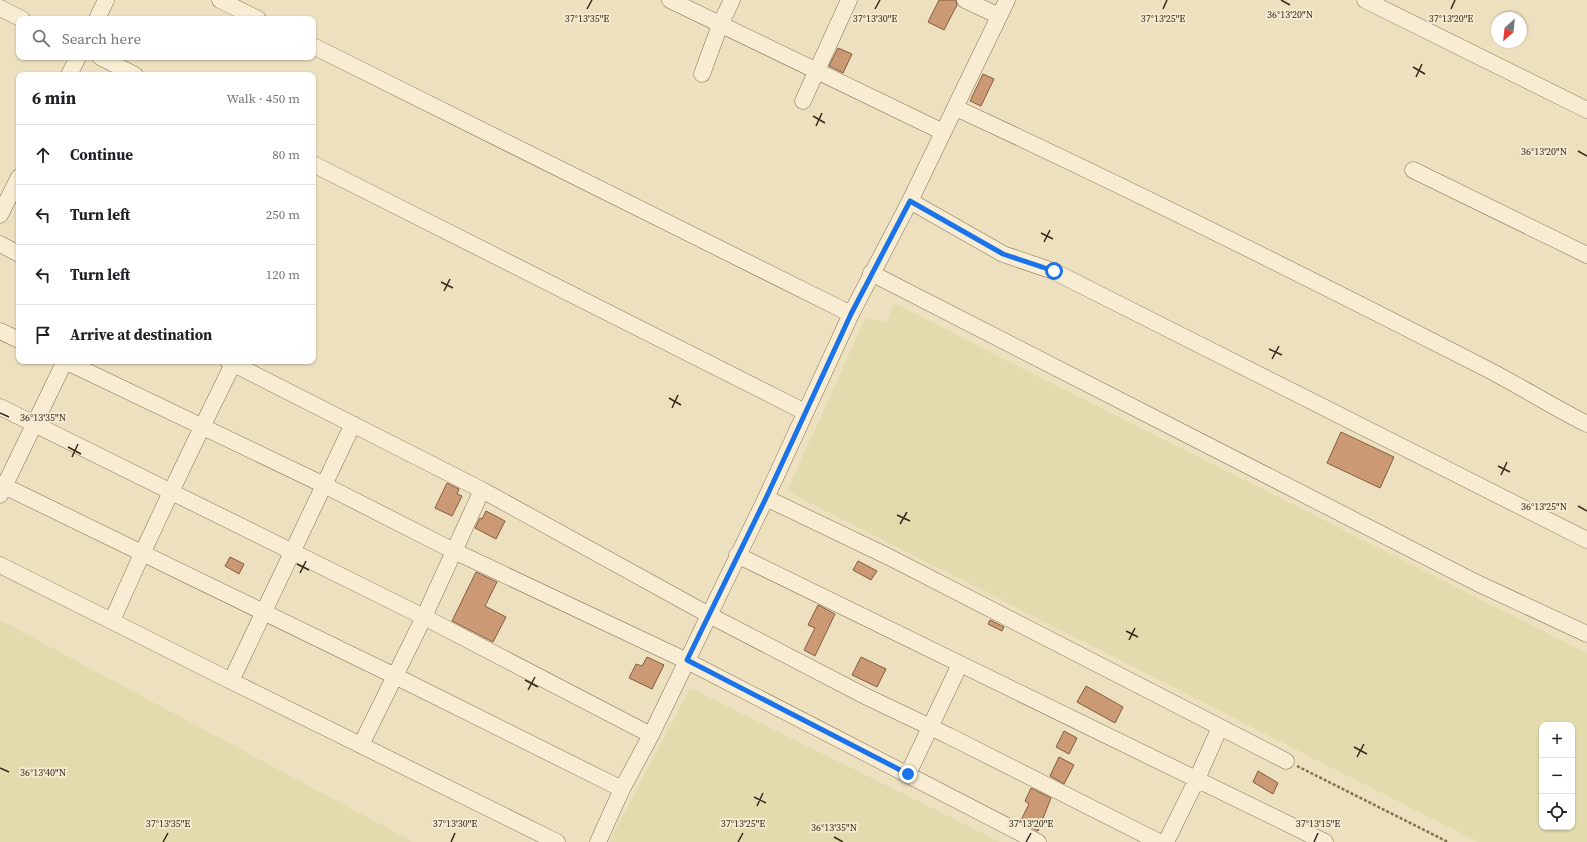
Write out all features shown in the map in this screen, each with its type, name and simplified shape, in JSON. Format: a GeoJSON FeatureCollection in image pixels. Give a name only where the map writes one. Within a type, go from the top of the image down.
{"type":"FeatureCollection","features":[{"type":"Feature","properties":{"kind":"street"},"geometry":{"type":"LineString","coordinates":[[98,16],[106,0]]}},
{"type":"Feature","properties":{"kind":"street"},"geometry":{"type":"LineString","coordinates":[[220,0],[252,16]]}},
{"type":"Feature","properties":{"kind":"street"},"geometry":{"type":"LineString","coordinates":[[670,0],[816,72],[943,132]]}},
{"type":"Feature","properties":{"kind":"street"},"geometry":{"type":"LineString","coordinates":[[702,74],[720,25],[732,0]]}},
{"type":"Feature","properties":{"kind":"street"},"geometry":{"type":"LineString","coordinates":[[803,100],[850,0]]}},
{"type":"Feature","properties":{"kind":"street"},"geometry":{"type":"LineString","coordinates":[[965,0],[999,16]]}},
{"type":"Feature","properties":{"kind":"street"},"geometry":{"type":"LineString","coordinates":[[598,842],[622,789],[766,498],[851,314],[871,273],[910,201],[1007,0]]}},
{"type":"Feature","properties":{"kind":"street"},"geometry":{"type":"LineString","coordinates":[[1365,0],[1587,110]]}},
{"type":"Feature","properties":{"kind":"street"},"geometry":{"type":"LineString","coordinates":[[0,8],[16,16]]}},
{"type":"Feature","properties":{"kind":"street"},"geometry":{"type":"LineString","coordinates":[[316,47],[851,314]]}},
{"type":"Feature","properties":{"kind":"street"},"geometry":{"type":"LineString","coordinates":[[70,72],[76,60]]}},
{"type":"Feature","properties":{"kind":"street"},"geometry":{"type":"LineString","coordinates":[[106,60],[129,72]]}},
{"type":"Feature","properties":{"kind":"street"},"geometry":{"type":"LineString","coordinates":[[956,108],[1048,151],[1483,367],[1587,424]]}},
{"type":"Feature","properties":{"kind":"street"},"geometry":{"type":"LineString","coordinates":[[316,166],[805,412]]}},
{"type":"Feature","properties":{"kind":"street"},"geometry":{"type":"LineString","coordinates":[[1414,170],[1587,255]]}},
{"type":"Feature","properties":{"kind":"street"},"geometry":{"type":"LineString","coordinates":[[0,215],[16,183]]}},
{"type":"Feature","properties":{"kind":"street"},"geometry":{"type":"LineString","coordinates":[[910,201],[1003,254],[1054,271],[1587,540]]}},
{"type":"Feature","properties":{"kind":"street"},"geometry":{"type":"LineString","coordinates":[[0,244],[16,252]]}},
{"type":"Feature","properties":{"kind":"street"},"geometry":{"type":"LineString","coordinates":[[871,273],[1477,583],[1587,634]]}},
{"type":"Feature","properties":{"kind":"street"},"geometry":{"type":"LineString","coordinates":[[0,331],[16,339]]}},
{"type":"Feature","properties":{"kind":"street"},"geometry":{"type":"LineString","coordinates":[[64,364],[1,489],[142,553],[395,676],[622,789]]}},
{"type":"Feature","properties":{"kind":"street"},"geometry":{"type":"LineString","coordinates":[[71,364],[324,485],[454,551],[687,660],[1038,842]]}},
{"type":"Feature","properties":{"kind":"street"},"geometry":{"type":"LineString","coordinates":[[112,621],[142,553],[202,427],[229,364]]}},
{"type":"Feature","properties":{"kind":"street"},"geometry":{"type":"LineString","coordinates":[[234,364],[482,490],[709,615],[865,696],[1159,842]]}},
{"type":"Feature","properties":{"kind":"street"},"geometry":{"type":"LineString","coordinates":[[0,407],[424,617],[650,735]]}},
{"type":"Feature","properties":{"kind":"street"},"geometry":{"type":"LineString","coordinates":[[231,681],[354,424]]}},
{"type":"Feature","properties":{"kind":"street"},"geometry":{"type":"LineString","coordinates":[[361,745],[424,617],[482,490]]}},
{"type":"Feature","properties":{"kind":"street"},"geometry":{"type":"LineString","coordinates":[[766,498],[889,557],[1286,761]]}},
{"type":"Feature","properties":{"kind":"street"},"geometry":{"type":"LineString","coordinates":[[737,555],[1325,842]]}},
{"type":"Feature","properties":{"kind":"street"},"geometry":{"type":"LineString","coordinates":[[0,565],[558,842]]}},
{"type":"Feature","properties":{"kind":"street"},"geometry":{"type":"LineString","coordinates":[[908,774],[960,664]]}},
{"type":"Feature","properties":{"kind":"street"},"geometry":{"type":"LineString","coordinates":[[1166,842],[1197,779],[1220,727]]}},
{"type":"Feature","properties":{"kind":"path"},"geometry":{"type":"LineString","coordinates":[[1286,761],[1448,842]]}},
{"type":"Feature","properties":{"kind":"shaded area"},"geometry":{"type":"Polygon","coordinates":[[[895,304],[1587,653],[1587,842],[1478,842],[787,491],[866,317],[885,323],[895,304]]]}},
{"type":"Feature","properties":{"kind":"shaded area"},"geometry":{"type":"Polygon","coordinates":[[[0,620],[413,842],[0,842],[0,620]]]}},
{"type":"Feature","properties":{"kind":"shaded area"},"geometry":{"type":"Polygon","coordinates":[[[690,688],[1000,842],[609,842],[690,688]]]}},
{"type":"Feature","properties":{"kind":"building"},"geometry":{"type":"Polygon","coordinates":[[[939,0],[956,0],[957,5],[944,30],[928,22],[939,0]]]}},
{"type":"Feature","properties":{"kind":"building"},"geometry":{"type":"Polygon","coordinates":[[[838,48],[852,54],[843,73],[829,66],[838,48]]]}},
{"type":"Feature","properties":{"kind":"building"},"geometry":{"type":"Polygon","coordinates":[[[983,74],[994,79],[981,106],[970,101],[983,74]]]}},
{"type":"Feature","properties":{"kind":"building"},"geometry":{"type":"Polygon","coordinates":[[[1341,432],[1394,457],[1380,488],[1327,463],[1341,432]]]}},
{"type":"Feature","properties":{"kind":"building"},"geometry":{"type":"Polygon","coordinates":[[[447,483],[459,489],[457,494],[462,496],[452,516],[435,508],[447,483]]]}},
{"type":"Feature","properties":{"kind":"building"},"geometry":{"type":"Polygon","coordinates":[[[486,511],[505,521],[496,539],[475,528],[480,518],[482,519],[486,511]]]}},
{"type":"Feature","properties":{"kind":"building"},"geometry":{"type":"Polygon","coordinates":[[[230,557],[244,564],[239,574],[225,566],[230,557]]]}},
{"type":"Feature","properties":{"kind":"building"},"geometry":{"type":"Polygon","coordinates":[[[858,561],[877,571],[871,580],[853,570],[858,561]]]}},
{"type":"Feature","properties":{"kind":"building"},"geometry":{"type":"Polygon","coordinates":[[[476,572],[497,582],[485,606],[506,617],[493,642],[452,621],[476,572]]]}},
{"type":"Feature","properties":{"kind":"building"},"geometry":{"type":"Polygon","coordinates":[[[818,605],[835,614],[815,656],[804,650],[815,628],[808,625],[818,605]]]}},
{"type":"Feature","properties":{"kind":"building"},"geometry":{"type":"Polygon","coordinates":[[[990,620],[1004,627],[1002,631],[988,624],[990,620]]]}},
{"type":"Feature","properties":{"kind":"building"},"geometry":{"type":"Polygon","coordinates":[[[647,657],[664,665],[652,689],[629,678],[636,664],[642,666],[647,657]]]}},
{"type":"Feature","properties":{"kind":"building"},"geometry":{"type":"Polygon","coordinates":[[[861,657],[886,669],[877,687],[852,675],[861,657]]]}},
{"type":"Feature","properties":{"kind":"building"},"geometry":{"type":"Polygon","coordinates":[[[1086,686],[1123,707],[1115,723],[1077,702],[1086,686]]]}},
{"type":"Feature","properties":{"kind":"building"},"geometry":{"type":"Polygon","coordinates":[[[1064,731],[1077,738],[1069,754],[1056,747],[1064,731]]]}},
{"type":"Feature","properties":{"kind":"building"},"geometry":{"type":"Polygon","coordinates":[[[1059,757],[1074,765],[1064,784],[1050,776],[1059,757]]]}},
{"type":"Feature","properties":{"kind":"building"},"geometry":{"type":"Polygon","coordinates":[[[1258,771],[1278,783],[1273,794],[1253,782],[1258,771]]]}},
{"type":"Feature","properties":{"kind":"building"},"geometry":{"type":"Polygon","coordinates":[[[1031,788],[1051,798],[1038,831],[1020,822],[1029,804],[1025,801],[1031,788]]]}},
{"type":"Feature","properties":{"kind":"route"},"geometry":{"type":"LineString","coordinates":[[908,774],[687,660],[766,498],[851,314],[871,273],[910,201],[1003,254],[1054,271]]}}]}
